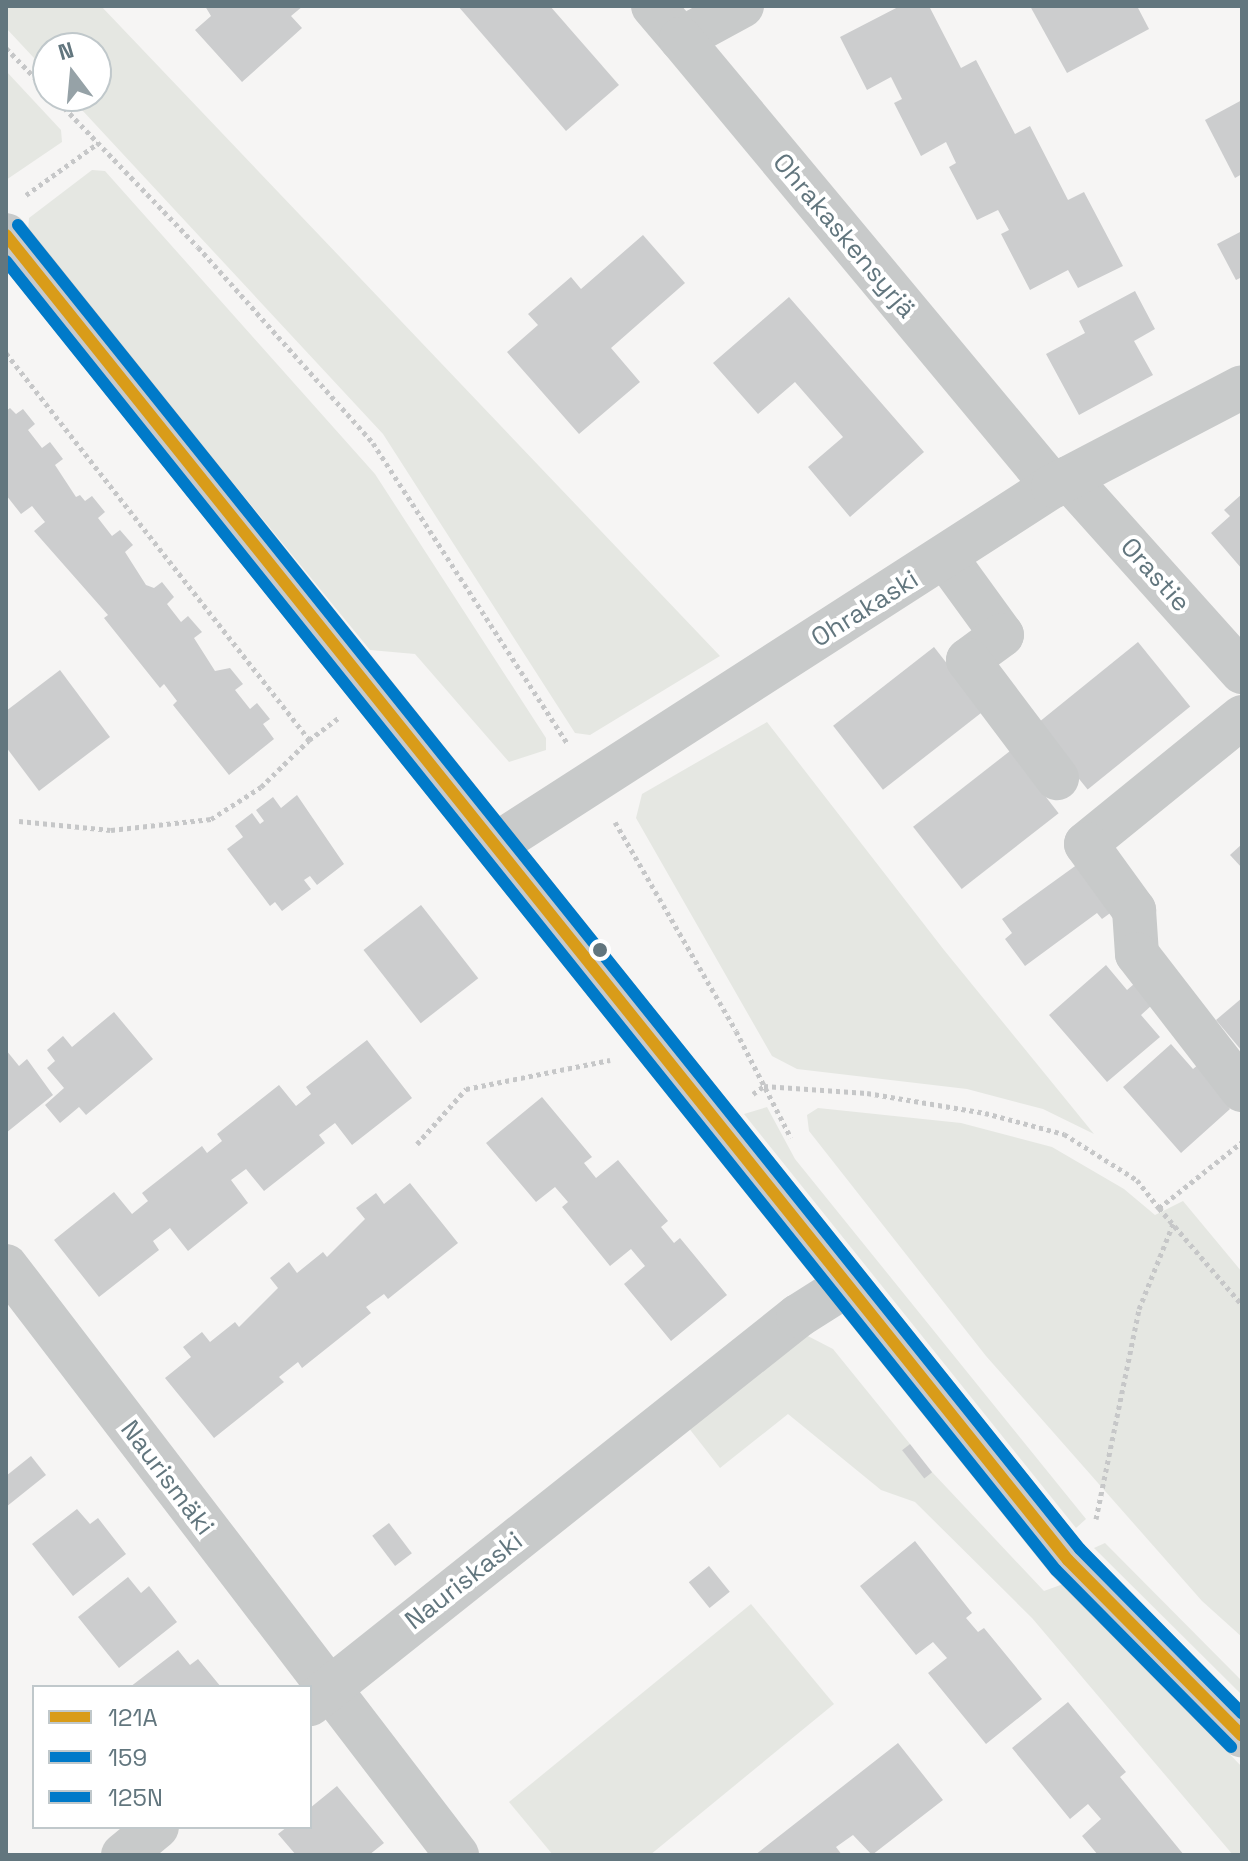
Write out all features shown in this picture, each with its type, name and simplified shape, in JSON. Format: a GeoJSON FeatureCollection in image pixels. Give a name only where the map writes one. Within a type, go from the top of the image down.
{"type":"FeatureCollection","features":[{"type":"Feature","properties":{"kind":"street","name":"Ohrakaskensyrjä"},"geometry":{"type":"LineString","coordinates":[[653,6],[1061,482]]}},
{"type":"Feature","properties":{"kind":"street"},"geometry":{"type":"LineString","coordinates":[[681,39],[742,6]]}},
{"type":"Feature","properties":{"kind":"street"},"geometry":{"type":"LineString","coordinates":[[12,218],[495,845],[1068,1560],[1242,1736]]}},
{"type":"Feature","properties":{"kind":"street","name":"Ohrakaski"},"geometry":{"type":"LineString","coordinates":[[495,845],[1061,482],[1242,387]]}},
{"type":"Feature","properties":{"kind":"street","name":"Orastie"},"geometry":{"type":"LineString","coordinates":[[1061,482],[1242,672]]}},
{"type":"Feature","properties":{"kind":"street"},"geometry":{"type":"LineString","coordinates":[[946,558],[1002,635],[968,660],[1057,778]]}},
{"type":"Feature","properties":{"kind":"street"},"geometry":{"type":"LineString","coordinates":[[1242,717],[1086,844],[1134,910],[1137,954],[1242,1090]]}},
{"type":"Feature","properties":{"kind":"street","name":"Naurismäki"},"geometry":{"type":"LineString","coordinates":[[6,1266],[309,1685]]}},
{"type":"Feature","properties":{"kind":"street","name":"Nauriskaski"},"geometry":{"type":"LineString","coordinates":[[318,1697],[798,1316],[847,1285]]}},
{"type":"Feature","properties":{"kind":"street","name":"Naurismäki"},"geometry":{"type":"LineString","coordinates":[[318,1697],[457,1855]]}},
{"type":"Feature","properties":{"kind":"street"},"geometry":{"type":"LineString","coordinates":[[123,1855],[155,1829]]}},
{"type":"Feature","properties":{"kind":"path"},"geometry":{"type":"LineString","coordinates":[[6,48],[32,75]]}},
{"type":"Feature","properties":{"kind":"path"},"geometry":{"type":"LineString","coordinates":[[68,112],[373,443],[592,783],[764,1086],[796,1149]]}},
{"type":"Feature","properties":{"kind":"path"},"geometry":{"type":"LineString","coordinates":[[12,218],[98,143]]}},
{"type":"Feature","properties":{"kind":"path"},"geometry":{"type":"LineString","coordinates":[[19,821],[111,830],[211,819],[261,787],[309,740]]}},
{"type":"Feature","properties":{"kind":"path"},"geometry":{"type":"LineString","coordinates":[[417,1144],[466,1089],[613,1059]]}},
{"type":"Feature","properties":{"kind":"path"},"geometry":{"type":"LineString","coordinates":[[764,1086],[867,1093],[985,1113],[1064,1134],[1137,1180],[1242,1305]]}},
{"type":"Feature","properties":{"kind":"path"},"geometry":{"type":"LineString","coordinates":[[1159,1208],[1242,1142]]}},
{"type":"Feature","properties":{"kind":"path"},"geometry":{"type":"LineString","coordinates":[[1096,1519],[1139,1309],[1173,1224]]}},
{"type":"Feature","properties":{"kind":"path"},"geometry":{"type":"LineString","coordinates":[[1086,1507],[1104,1529]]}},
{"type":"Feature","properties":{"kind":"shaded area"},"geometry":{"type":"Polygon","coordinates":[[[6,6],[101,6],[720,656],[590,735],[575,733],[383,434],[84,112],[112,112],[112,32],[32,32],[32,56],[6,28],[6,6]]]}},
{"type":"Feature","properties":{"kind":"shaded area"},"geometry":{"type":"Polygon","coordinates":[[[6,71],[32,99],[32,112],[44,112],[61,130],[62,142],[6,180],[6,71]]]}},
{"type":"Feature","properties":{"kind":"shaded area"},"geometry":{"type":"Polygon","coordinates":[[[92,170],[105,171],[375,474],[546,738],[546,750],[509,762],[415,654],[370,650],[28,233],[29,218],[92,170]]]}},
{"type":"Feature","properties":{"kind":"shaded area"},"geometry":{"type":"Polygon","coordinates":[[[767,722],[944,950],[1094,1134],[1043,1109],[967,1089],[797,1069],[772,1056],[636,818],[642,794],[767,722]]]}},
{"type":"Feature","properties":{"kind":"shaded area"},"geometry":{"type":"Polygon","coordinates":[[[767,1107],[795,1159],[1086,1519],[1076,1528],[744,1114],[767,1107]]]}},
{"type":"Feature","properties":{"kind":"shaded area"},"geometry":{"type":"Polygon","coordinates":[[[818,1108],[961,1123],[1052,1147],[1124,1189],[1155,1215],[1183,1201],[1242,1272],[1242,1637],[1202,1601],[986,1356],[809,1131],[807,1115],[818,1108]]]}},
{"type":"Feature","properties":{"kind":"shaded area"},"geometry":{"type":"Polygon","coordinates":[[[802,1333],[833,1349],[910,1444],[903,1451],[924,1477],[932,1472],[1044,1591],[1066,1583],[1242,1767],[1242,1855],[1233,1855],[1032,1618],[915,1502],[881,1490],[788,1414],[720,1468],[688,1427],[802,1333]]]}},
{"type":"Feature","properties":{"kind":"shaded area"},"geometry":{"type":"Polygon","coordinates":[[[1105,1543],[1242,1681],[1242,1695],[1094,1548],[1105,1543]]]}},
{"type":"Feature","properties":{"kind":"shaded area"},"geometry":{"type":"Polygon","coordinates":[[[751,1604],[834,1704],[650,1855],[553,1855],[509,1802],[751,1604]]]}},
{"type":"Feature","properties":{"kind":"building"},"geometry":{"type":"Polygon","coordinates":[[[205,6],[303,6],[291,16],[302,28],[242,82],[195,30],[211,16],[205,6]]]}},
{"type":"Feature","properties":{"kind":"building"},"geometry":{"type":"Polygon","coordinates":[[[458,6],[550,6],[619,85],[566,131],[458,6]]]}},
{"type":"Feature","properties":{"kind":"building"},"geometry":{"type":"Polygon","coordinates":[[[900,6],[929,6],[961,68],[976,60],[1015,134],[1030,126],[1068,200],[1084,192],[1123,266],[1078,288],[1068,270],[1030,290],[1001,234],[1009,230],[998,210],[977,220],[949,167],[956,163],[946,142],[921,156],[894,103],[902,99],[891,77],[867,90],[840,37],[900,6]]]}},
{"type":"Feature","properties":{"kind":"building"},"geometry":{"type":"Polygon","coordinates":[[[1030,6],[1137,6],[1149,29],[1067,73],[1030,6]]]}},
{"type":"Feature","properties":{"kind":"building"},"geometry":{"type":"Polygon","coordinates":[[[1242,100],[1242,174],[1235,178],[1205,120],[1242,100]]]}},
{"type":"Feature","properties":{"kind":"building"},"geometry":{"type":"Polygon","coordinates":[[[1242,231],[1242,277],[1236,280],[1217,244],[1242,231]]]}},
{"type":"Feature","properties":{"kind":"building"},"geometry":{"type":"Polygon","coordinates":[[[643,235],[685,283],[611,348],[640,382],[579,434],[507,352],[538,325],[528,314],[571,277],[581,289],[643,235]]]}},
{"type":"Feature","properties":{"kind":"building"},"geometry":{"type":"Polygon","coordinates":[[[1135,291],[1155,329],[1134,341],[1153,375],[1079,415],[1046,354],[1085,333],[1079,321],[1135,291]]]}},
{"type":"Feature","properties":{"kind":"building"},"geometry":{"type":"Polygon","coordinates":[[[789,297],[924,452],[850,517],[808,467],[843,437],[795,382],[758,414],[713,363],[789,297]]]}},
{"type":"Feature","properties":{"kind":"building"},"geometry":{"type":"Polygon","coordinates":[[[10,408],[16,414],[23,409],[35,424],[28,430],[42,448],[50,442],[63,459],[55,465],[76,497],[80,495],[85,501],[92,496],[105,512],[98,518],[112,536],[120,530],[133,545],[125,552],[146,585],[154,588],[162,582],[174,597],[167,604],[181,622],[188,616],[202,632],[194,638],[215,671],[230,668],[243,684],[235,690],[250,709],[257,703],[270,719],[263,724],[274,739],[229,775],[173,705],[177,701],[164,684],[160,688],[104,618],[108,615],[34,531],[45,522],[32,506],[21,514],[6,495],[6,411],[10,408]]]}},
{"type":"Feature","properties":{"kind":"building"},"geometry":{"type":"Polygon","coordinates":[[[1242,494],[1242,569],[1211,533],[1230,516],[1224,510],[1242,494]]]}},
{"type":"Feature","properties":{"kind":"building"},"geometry":{"type":"Polygon","coordinates":[[[1138,642],[1190,707],[1088,790],[1035,725],[1138,642]]]}},
{"type":"Feature","properties":{"kind":"building"},"geometry":{"type":"Polygon","coordinates":[[[934,647],[984,711],[883,790],[833,726],[934,647]]]}},
{"type":"Feature","properties":{"kind":"building"},"geometry":{"type":"Polygon","coordinates":[[[60,670],[110,737],[39,791],[6,747],[6,711],[60,670]]]}},
{"type":"Feature","properties":{"kind":"building"},"geometry":{"type":"Polygon","coordinates":[[[1010,751],[1059,813],[962,889],[913,827],[1010,751]]]}},
{"type":"Feature","properties":{"kind":"building"},"geometry":{"type":"Polygon","coordinates":[[[297,795],[344,864],[317,885],[310,876],[304,880],[311,889],[282,911],[275,902],[270,906],[227,849],[243,837],[235,826],[252,813],[260,824],[264,821],[256,810],[273,797],[281,808],[297,795]]]}},
{"type":"Feature","properties":{"kind":"building"},"geometry":{"type":"Polygon","coordinates":[[[1242,844],[1242,868],[1230,855],[1242,844]]]}},
{"type":"Feature","properties":{"kind":"building"},"geometry":{"type":"Polygon","coordinates":[[[1078,864],[1113,911],[1102,919],[1097,913],[1025,966],[1005,939],[1012,933],[1002,919],[1078,864]]]}},
{"type":"Feature","properties":{"kind":"building"},"geometry":{"type":"Polygon","coordinates":[[[421,905],[478,978],[421,1023],[363,950],[421,905]]]}},
{"type":"Feature","properties":{"kind":"building"},"geometry":{"type":"Polygon","coordinates":[[[1106,965],[1127,990],[1134,984],[1152,1005],[1141,1015],[1160,1037],[1107,1082],[1049,1015],[1106,965]]]}},
{"type":"Feature","properties":{"kind":"building"},"geometry":{"type":"Polygon","coordinates":[[[1242,998],[1242,1051],[1216,1020],[1242,998]]]}},
{"type":"Feature","properties":{"kind":"building"},"geometry":{"type":"Polygon","coordinates":[[[114,1012],[153,1059],[86,1115],[79,1107],[60,1123],[45,1105],[64,1088],[47,1068],[55,1061],[47,1050],[63,1036],[72,1047],[114,1012]]]}},
{"type":"Feature","properties":{"kind":"building"},"geometry":{"type":"Polygon","coordinates":[[[367,1040],[412,1098],[352,1145],[335,1123],[319,1135],[325,1143],[264,1191],[246,1169],[231,1180],[248,1203],[188,1251],[170,1228],[153,1241],[159,1250],[99,1297],[54,1240],[114,1192],[132,1214],[148,1201],[142,1193],[202,1146],[207,1153],[222,1141],[217,1134],[279,1085],[296,1106],[311,1094],[306,1087],[367,1040]]]}},
{"type":"Feature","properties":{"kind":"building"},"geometry":{"type":"Polygon","coordinates":[[[1171,1044],[1193,1069],[1199,1064],[1230,1109],[1181,1153],[1123,1087],[1171,1044]]]}},
{"type":"Feature","properties":{"kind":"building"},"geometry":{"type":"Polygon","coordinates":[[[6,1050],[19,1066],[27,1059],[53,1095],[6,1133],[6,1050]]]}},
{"type":"Feature","properties":{"kind":"building"},"geometry":{"type":"Polygon","coordinates":[[[542,1097],[592,1157],[584,1163],[596,1178],[618,1160],[668,1221],[661,1227],[674,1243],[680,1238],[727,1295],[671,1341],[624,1284],[645,1266],[631,1249],[610,1266],[562,1207],[568,1202],[555,1187],[536,1202],[486,1143],[542,1097]]]}},
{"type":"Feature","properties":{"kind":"building"},"geometry":{"type":"Polygon","coordinates":[[[410,1183],[458,1243],[388,1299],[384,1294],[366,1307],[371,1313],[302,1368],[298,1362],[279,1377],[284,1382],[214,1438],[165,1378],[191,1357],[183,1347],[202,1332],[210,1342],[235,1322],[239,1327],[278,1288],[270,1278],[289,1262],[297,1273],[323,1252],[327,1257],[365,1219],[356,1208],[376,1193],[384,1204],[410,1183]]]}},
{"type":"Feature","properties":{"kind":"building"},"geometry":{"type":"Polygon","coordinates":[[[910,1444],[932,1472],[924,1479],[902,1450],[910,1444]]]}},
{"type":"Feature","properties":{"kind":"building"},"geometry":{"type":"Polygon","coordinates":[[[31,1456],[46,1475],[6,1507],[6,1476],[31,1456]]]}},
{"type":"Feature","properties":{"kind":"building"},"geometry":{"type":"Polygon","coordinates":[[[77,1509],[90,1524],[98,1518],[126,1554],[73,1596],[32,1544],[77,1509]]]}},
{"type":"Feature","properties":{"kind":"building"},"geometry":{"type":"Polygon","coordinates":[[[389,1523],[412,1553],[395,1566],[372,1536],[389,1523]]]}},
{"type":"Feature","properties":{"kind":"building"},"geometry":{"type":"Polygon","coordinates":[[[915,1541],[972,1613],[966,1618],[978,1632],[984,1628],[1042,1699],[986,1744],[928,1673],[947,1658],[933,1642],[916,1655],[860,1586],[915,1541]]]}},
{"type":"Feature","properties":{"kind":"building"},"geometry":{"type":"Polygon","coordinates":[[[709,1566],[730,1592],[710,1608],[689,1582],[709,1566]]]}},
{"type":"Feature","properties":{"kind":"building"},"geometry":{"type":"Polygon","coordinates":[[[128,1577],[141,1593],[149,1586],[177,1622],[119,1668],[78,1617],[128,1577]]]}},
{"type":"Feature","properties":{"kind":"building"},"geometry":{"type":"Polygon","coordinates":[[[178,1650],[190,1665],[198,1659],[219,1685],[133,1685],[178,1650]]]}},
{"type":"Feature","properties":{"kind":"building"},"geometry":{"type":"Polygon","coordinates":[[[1068,1702],[1126,1772],[1120,1777],[1184,1855],[1098,1855],[1082,1836],[1101,1819],[1088,1804],[1070,1819],[1012,1748],[1068,1702]]]}},
{"type":"Feature","properties":{"kind":"building"},"geometry":{"type":"Polygon","coordinates":[[[898,1743],[943,1800],[872,1855],[853,1835],[836,1847],[842,1855],[755,1855],[898,1743]]]}},
{"type":"Feature","properties":{"kind":"building"},"geometry":{"type":"Polygon","coordinates":[[[337,1786],[384,1843],[369,1855],[296,1855],[278,1834],[284,1829],[312,1829],[312,1806],[337,1786]]]}},
{"type":"Feature","properties":{"kind":"transit line","name":"125N"},"geometry":{"type":"LineString","coordinates":[[18,225],[1080,1549],[1242,1713]]}},
{"type":"Feature","properties":{"kind":"transit line","name":"121A"},"geometry":{"type":"LineString","coordinates":[[6,235],[1068,1560],[1242,1736]]}},
{"type":"Feature","properties":{"kind":"transit line","name":"159"},"geometry":{"type":"LineString","coordinates":[[6,261],[1056,1570],[1231,1747]]}}]}
